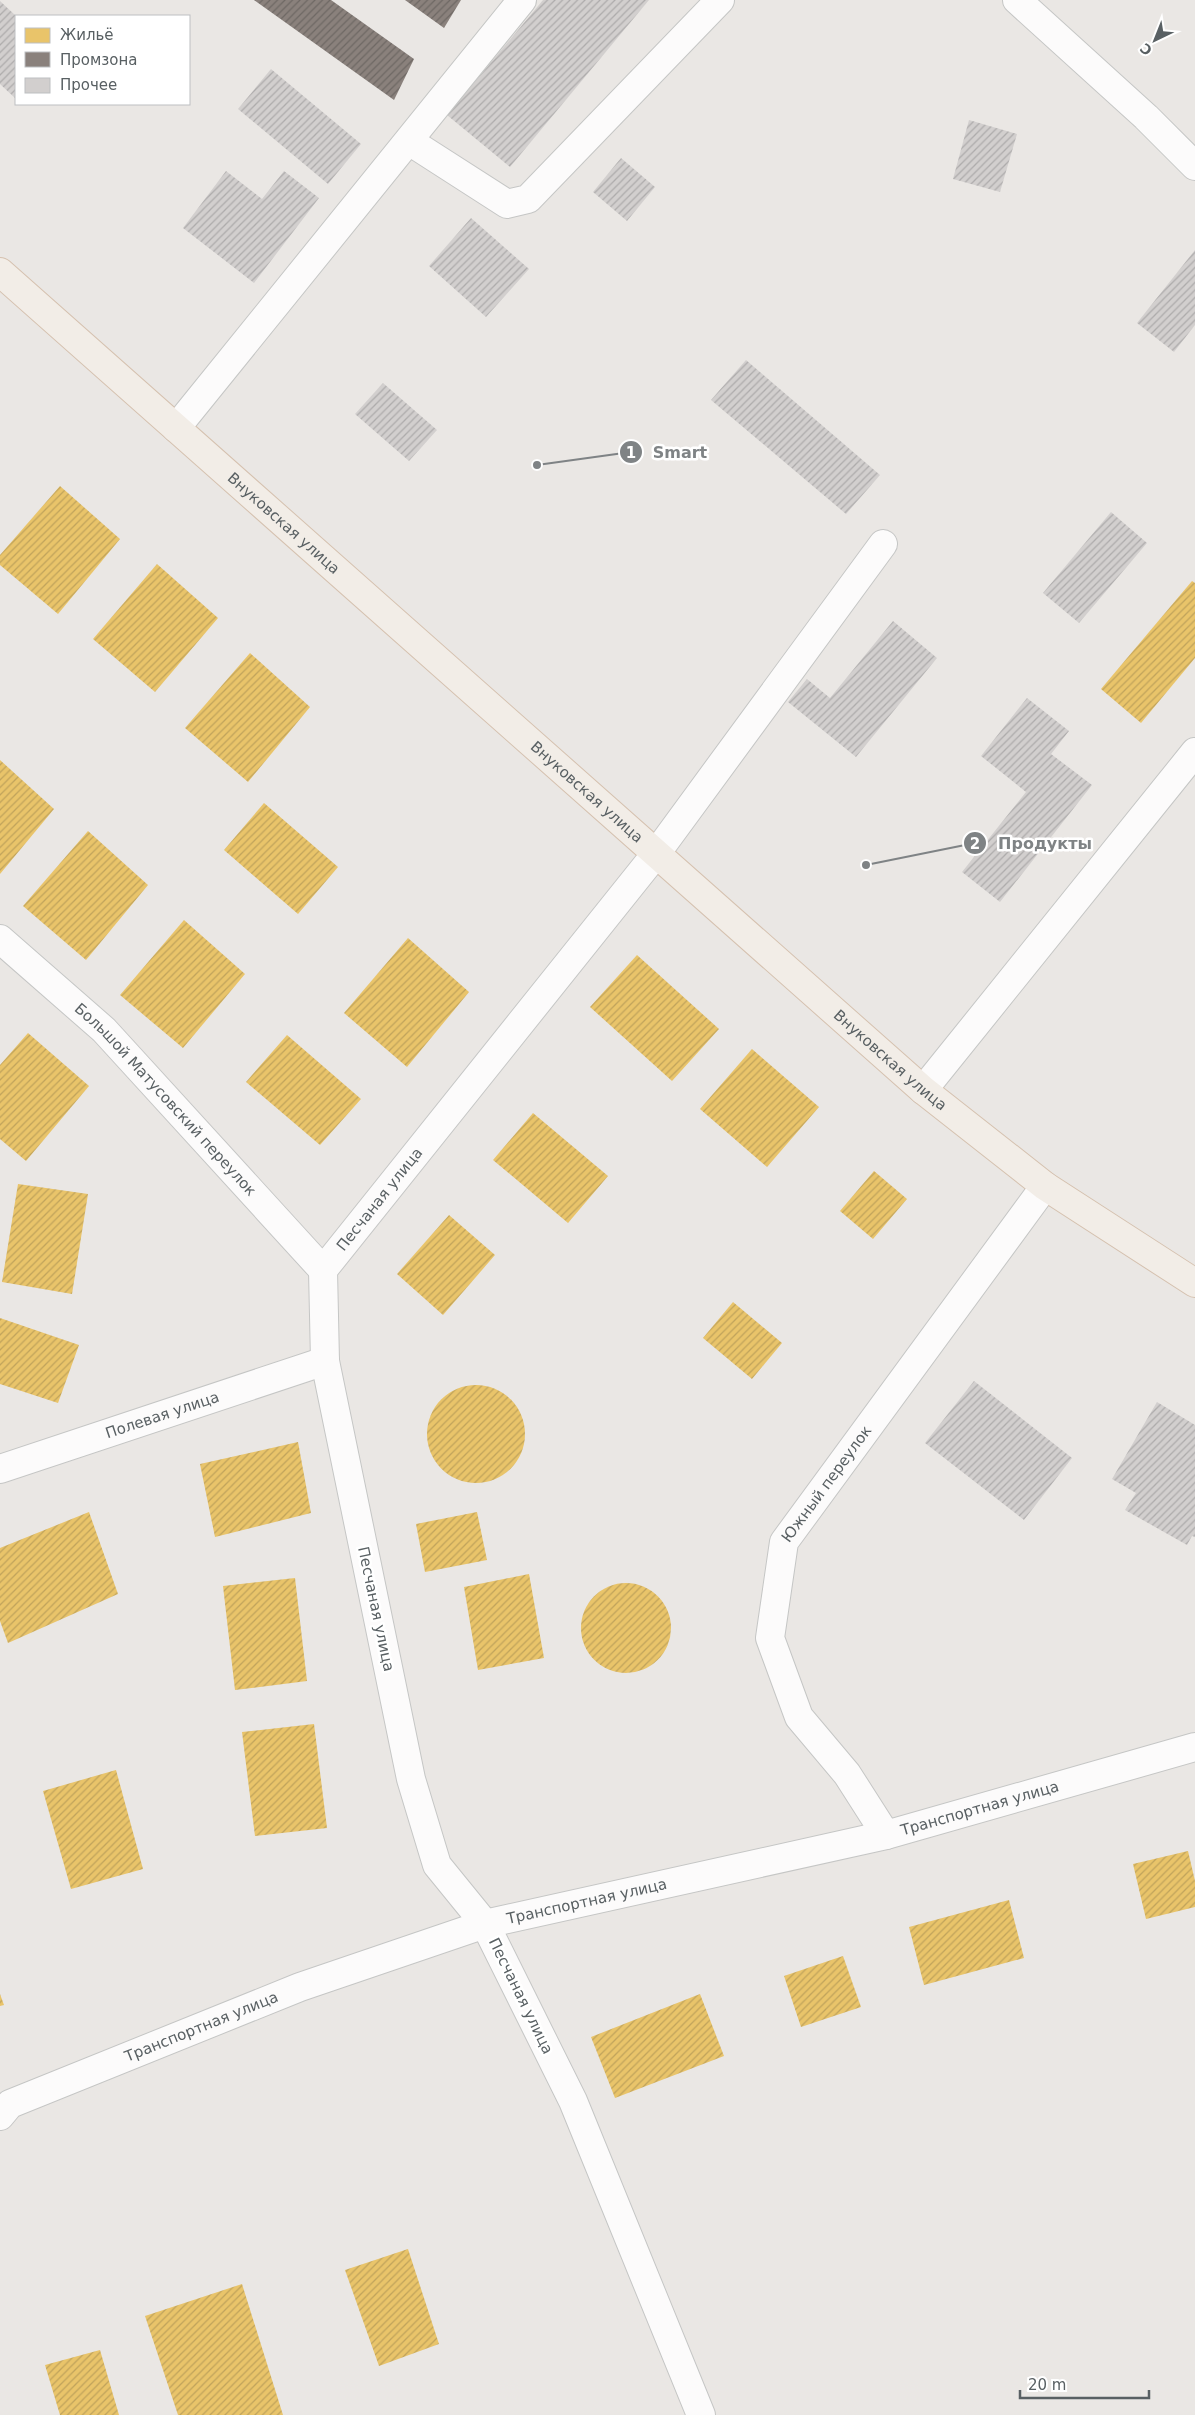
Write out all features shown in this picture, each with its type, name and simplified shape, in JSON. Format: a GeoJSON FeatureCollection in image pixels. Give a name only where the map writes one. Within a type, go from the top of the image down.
{"type":"FeatureCollection","features":[{"type":"Feature","properties":{"kind":"main road","name":"Внуковская улица"},"geometry":{"type":"LineString","coordinates":[[0,272],[923,1090],[1045,1186],[1195,1282]]}},
{"type":"Feature","properties":{"kind":"street"},"geometry":{"type":"LineString","coordinates":[[176,428],[522,0]]}},
{"type":"Feature","properties":{"kind":"street"},"geometry":{"type":"LineString","coordinates":[[409,140],[507,204],[528,199],[720,0]]}},
{"type":"Feature","properties":{"kind":"street"},"geometry":{"type":"LineString","coordinates":[[1017,0],[1146,117],[1195,166]]}},
{"type":"Feature","properties":{"kind":"street","name":"Песчаная улица"},"geometry":{"type":"LineString","coordinates":[[702,2415],[574,2101],[485,1924],[436,1865],[411,1779],[325,1362],[323,1270],[656,855],[883,544]]}},
{"type":"Feature","properties":{"kind":"street"},"geometry":{"type":"LineString","coordinates":[[923,1090],[1195,752]]}},
{"type":"Feature","properties":{"kind":"street","name":"Большой Матусовский переулок"},"geometry":{"type":"LineString","coordinates":[[0,939],[104,1030],[323,1270]]}},
{"type":"Feature","properties":{"kind":"street","name":"Южный переулок"},"geometry":{"type":"LineString","coordinates":[[886,1835],[847,1774],[799,1717],[770,1638],[784,1542],[1045,1186]]}},
{"type":"Feature","properties":{"kind":"street","name":"Полевая улица"},"geometry":{"type":"LineString","coordinates":[[0,1469],[325,1362]]}},
{"type":"Feature","properties":{"kind":"street","name":"Транспортная улица"},"geometry":{"type":"LineString","coordinates":[[0,2116],[10,2104],[300,1987],[485,1924],[886,1835],[1195,1747]]}},
{"type":"Feature","properties":{"kind":"building: Жильё"},"geometry":{"type":"Polygon","coordinates":[[[60,486],[120,539],[58,614],[0,565],[0,555],[60,486]]]}},
{"type":"Feature","properties":{"kind":"building: Жильё"},"geometry":{"type":"Polygon","coordinates":[[[157,564],[218,618],[155,692],[93,639],[157,564]]]}},
{"type":"Feature","properties":{"kind":"building: Жильё"},"geometry":{"type":"Polygon","coordinates":[[[1192,581],[1195,583],[1195,658],[1141,723],[1101,689],[1192,581]]]}},
{"type":"Feature","properties":{"kind":"building: Жильё"},"geometry":{"type":"Polygon","coordinates":[[[250,653],[310,707],[248,782],[185,728],[250,653]]]}},
{"type":"Feature","properties":{"kind":"building: Жильё"},"geometry":{"type":"Polygon","coordinates":[[[0,760],[54,809],[0,874],[0,760]]]}},
{"type":"Feature","properties":{"kind":"building: Жильё"},"geometry":{"type":"Polygon","coordinates":[[[264,803],[338,867],[298,914],[224,850],[264,803]]]}},
{"type":"Feature","properties":{"kind":"building: Жильё"},"geometry":{"type":"Polygon","coordinates":[[[88,831],[148,885],[86,960],[23,906],[88,831]]]}},
{"type":"Feature","properties":{"kind":"building: Жильё"},"geometry":{"type":"Polygon","coordinates":[[[184,920],[245,974],[183,1048],[120,995],[184,920]]]}},
{"type":"Feature","properties":{"kind":"building: Жильё"},"geometry":{"type":"Polygon","coordinates":[[[408,938],[469,992],[407,1067],[344,1013],[408,938]]]}},
{"type":"Feature","properties":{"kind":"building: Жильё"},"geometry":{"type":"Polygon","coordinates":[[[637,955],[719,1029],[672,1081],[590,1007],[637,955]]]}},
{"type":"Feature","properties":{"kind":"building: Жильё"},"geometry":{"type":"Polygon","coordinates":[[[28,1033],[89,1086],[26,1161],[0,1139],[0,1065],[28,1033]]]}},
{"type":"Feature","properties":{"kind":"building: Жильё"},"geometry":{"type":"Polygon","coordinates":[[[287,1035],[361,1099],[320,1145],[246,1082],[287,1035]]]}},
{"type":"Feature","properties":{"kind":"building: Жильё"},"geometry":{"type":"Polygon","coordinates":[[[752,1049],[819,1107],[767,1167],[700,1109],[752,1049]]]}},
{"type":"Feature","properties":{"kind":"building: Жильё"},"geometry":{"type":"Polygon","coordinates":[[[533,1113],[608,1176],[568,1223],[493,1160],[533,1113]]]}},
{"type":"Feature","properties":{"kind":"building: Жильё"},"geometry":{"type":"Polygon","coordinates":[[[874,1171],[907,1199],[873,1239],[840,1211],[874,1171]]]}},
{"type":"Feature","properties":{"kind":"building: Жильё"},"geometry":{"type":"Polygon","coordinates":[[[18,1184],[88,1194],[72,1294],[2,1282],[18,1184]]]}},
{"type":"Feature","properties":{"kind":"building: Жильё"},"geometry":{"type":"Polygon","coordinates":[[[449,1215],[495,1255],[443,1315],[397,1274],[449,1215]]]}},
{"type":"Feature","properties":{"kind":"building: Жильё"},"geometry":{"type":"Polygon","coordinates":[[[733,1302],[782,1343],[752,1379],[703,1338],[733,1302]]]}},
{"type":"Feature","properties":{"kind":"building: Жильё"},"geometry":{"type":"Polygon","coordinates":[[[0,1318],[79,1345],[58,1403],[0,1384],[0,1318]]]}},
{"type":"Feature","properties":{"kind":"building: Жильё"},"geometry":{"type":"Polygon","coordinates":[[[476,1385],[495,1388],[511,1399],[522,1415],[525,1434],[522,1453],[511,1469],[495,1480],[476,1483],[457,1480],[441,1469],[430,1453],[427,1434],[430,1415],[441,1399],[457,1388],[476,1385]]]}},
{"type":"Feature","properties":{"kind":"building: Жильё"},"geometry":{"type":"Polygon","coordinates":[[[298,1442],[311,1513],[215,1537],[200,1464],[298,1442]]]}},
{"type":"Feature","properties":{"kind":"building: Жильё"},"geometry":{"type":"Polygon","coordinates":[[[89,1512],[118,1594],[8,1643],[0,1621],[0,1548],[89,1512]]]}},
{"type":"Feature","properties":{"kind":"building: Жильё"},"geometry":{"type":"Polygon","coordinates":[[[477,1512],[487,1560],[425,1572],[416,1524],[477,1512]]]}},
{"type":"Feature","properties":{"kind":"building: Жильё"},"geometry":{"type":"Polygon","coordinates":[[[529,1574],[544,1658],[478,1670],[464,1587],[529,1574]]]}},
{"type":"Feature","properties":{"kind":"building: Жильё"},"geometry":{"type":"Polygon","coordinates":[[[295,1578],[307,1681],[235,1690],[223,1586],[295,1578]]]}},
{"type":"Feature","properties":{"kind":"building: Жильё"},"geometry":{"type":"Polygon","coordinates":[[[626,1583],[643,1586],[658,1596],[668,1611],[671,1628],[668,1645],[658,1660],[643,1670],[626,1673],[609,1670],[594,1660],[584,1645],[581,1628],[584,1611],[594,1596],[609,1586],[626,1583]]]}},
{"type":"Feature","properties":{"kind":"building: Жильё"},"geometry":{"type":"Polygon","coordinates":[[[314,1724],[327,1828],[255,1836],[242,1732],[314,1724]]]}},
{"type":"Feature","properties":{"kind":"building: Жильё"},"geometry":{"type":"Polygon","coordinates":[[[116,1770],[143,1869],[71,1889],[43,1791],[116,1770]]]}},
{"type":"Feature","properties":{"kind":"building: Жильё"},"geometry":{"type":"Polygon","coordinates":[[[1188,1851],[1195,1881],[1195,1907],[1146,1919],[1133,1864],[1188,1851]]]}},
{"type":"Feature","properties":{"kind":"building: Жильё"},"geometry":{"type":"Polygon","coordinates":[[[1009,1900],[1024,1958],[924,1985],[909,1927],[1009,1900]]]}},
{"type":"Feature","properties":{"kind":"building: Жильё"},"geometry":{"type":"Polygon","coordinates":[[[843,1956],[861,2007],[801,2027],[784,1976],[843,1956]]]}},
{"type":"Feature","properties":{"kind":"building: Жильё"},"geometry":{"type":"Polygon","coordinates":[[[0,1994],[4,2005],[0,2006],[0,1994]]]}},
{"type":"Feature","properties":{"kind":"building: Жильё"},"geometry":{"type":"Polygon","coordinates":[[[700,1994],[724,2056],[615,2098],[591,2037],[700,1994]]]}},
{"type":"Feature","properties":{"kind":"building: Жильё"},"geometry":{"type":"Polygon","coordinates":[[[408,2249],[439,2344],[379,2366],[345,2270],[408,2249]]]}},
{"type":"Feature","properties":{"kind":"building: Жильё"},"geometry":{"type":"Polygon","coordinates":[[[242,2284],[283,2415],[178,2415],[145,2316],[242,2284]]]}},
{"type":"Feature","properties":{"kind":"building: Жильё"},"geometry":{"type":"Polygon","coordinates":[[[100,2350],[119,2415],[60,2415],[45,2365],[100,2350]]]}},
{"type":"Feature","properties":{"kind":"building: Промзона"},"geometry":{"type":"Polygon","coordinates":[[[254,0],[331,0],[414,59],[394,100],[254,0]]]}},
{"type":"Feature","properties":{"kind":"building: Промзона"},"geometry":{"type":"Polygon","coordinates":[[[405,0],[461,0],[444,28],[405,0]]]}},
{"type":"Feature","properties":{"kind":"building: Прочее"},"geometry":{"type":"Polygon","coordinates":[[[543,0],[649,0],[510,167],[447,115],[543,0]]]}},
{"type":"Feature","properties":{"kind":"building: Прочее"},"geometry":{"type":"Polygon","coordinates":[[[0,1],[15,15],[15,98],[0,84],[0,1]]]}},
{"type":"Feature","properties":{"kind":"building: Прочее"},"geometry":{"type":"Polygon","coordinates":[[[271,69],[361,144],[328,184],[238,109],[271,69]]]}},
{"type":"Feature","properties":{"kind":"building: Прочее"},"geometry":{"type":"Polygon","coordinates":[[[969,120],[1017,134],[1000,192],[953,179],[969,120]]]}},
{"type":"Feature","properties":{"kind":"building: Прочее"},"geometry":{"type":"Polygon","coordinates":[[[621,158],[655,187],[627,221],[593,192],[621,158]]]}},
{"type":"Feature","properties":{"kind":"building: Прочее"},"geometry":{"type":"Polygon","coordinates":[[[226,171],[262,199],[284,171],[319,198],[254,283],[183,228],[226,171]]]}},
{"type":"Feature","properties":{"kind":"building: Прочее"},"geometry":{"type":"Polygon","coordinates":[[[471,218],[529,269],[486,317],[429,266],[471,218]]]}},
{"type":"Feature","properties":{"kind":"building: Прочее"},"geometry":{"type":"Polygon","coordinates":[[[1195,250],[1195,325],[1174,352],[1137,323],[1195,250]]]}},
{"type":"Feature","properties":{"kind":"building: Прочее"},"geometry":{"type":"Polygon","coordinates":[[[746,360],[880,475],[846,514],[711,400],[746,360]]]}},
{"type":"Feature","properties":{"kind":"building: Прочее"},"geometry":{"type":"Polygon","coordinates":[[[383,383],[437,430],[409,461],[355,414],[383,383]]]}},
{"type":"Feature","properties":{"kind":"building: Прочее"},"geometry":{"type":"Polygon","coordinates":[[[1111,512],[1147,543],[1079,623],[1043,593],[1111,512]]]}},
{"type":"Feature","properties":{"kind":"building: Прочее"},"geometry":{"type":"Polygon","coordinates":[[[893,621],[937,658],[856,757],[788,702],[807,679],[830,698],[893,621]]]}},
{"type":"Feature","properties":{"kind":"building: Прочее"},"geometry":{"type":"Polygon","coordinates":[[[1027,698],[1069,731],[1051,754],[1092,785],[1000,902],[962,872],[1026,792],[981,756],[1027,698]]]}},
{"type":"Feature","properties":{"kind":"building: Прочее"},"geometry":{"type":"Polygon","coordinates":[[[974,1381],[1072,1458],[1024,1520],[925,1443],[974,1381]]]}},
{"type":"Feature","properties":{"kind":"building: Прочее"},"geometry":{"type":"Polygon","coordinates":[[[1157,1402],[1195,1425],[1195,1537],[1192,1536],[1187,1545],[1125,1510],[1136,1493],[1112,1479],[1157,1402]]]}},
{"type":"Feature","properties":{"kind":"place","name":"Smart"},"geometry":{"type":"Point","coordinates":[537,465]}},
{"type":"Feature","properties":{"kind":"place","name":"Продукты"},"geometry":{"type":"Point","coordinates":[866,865]}}]}
